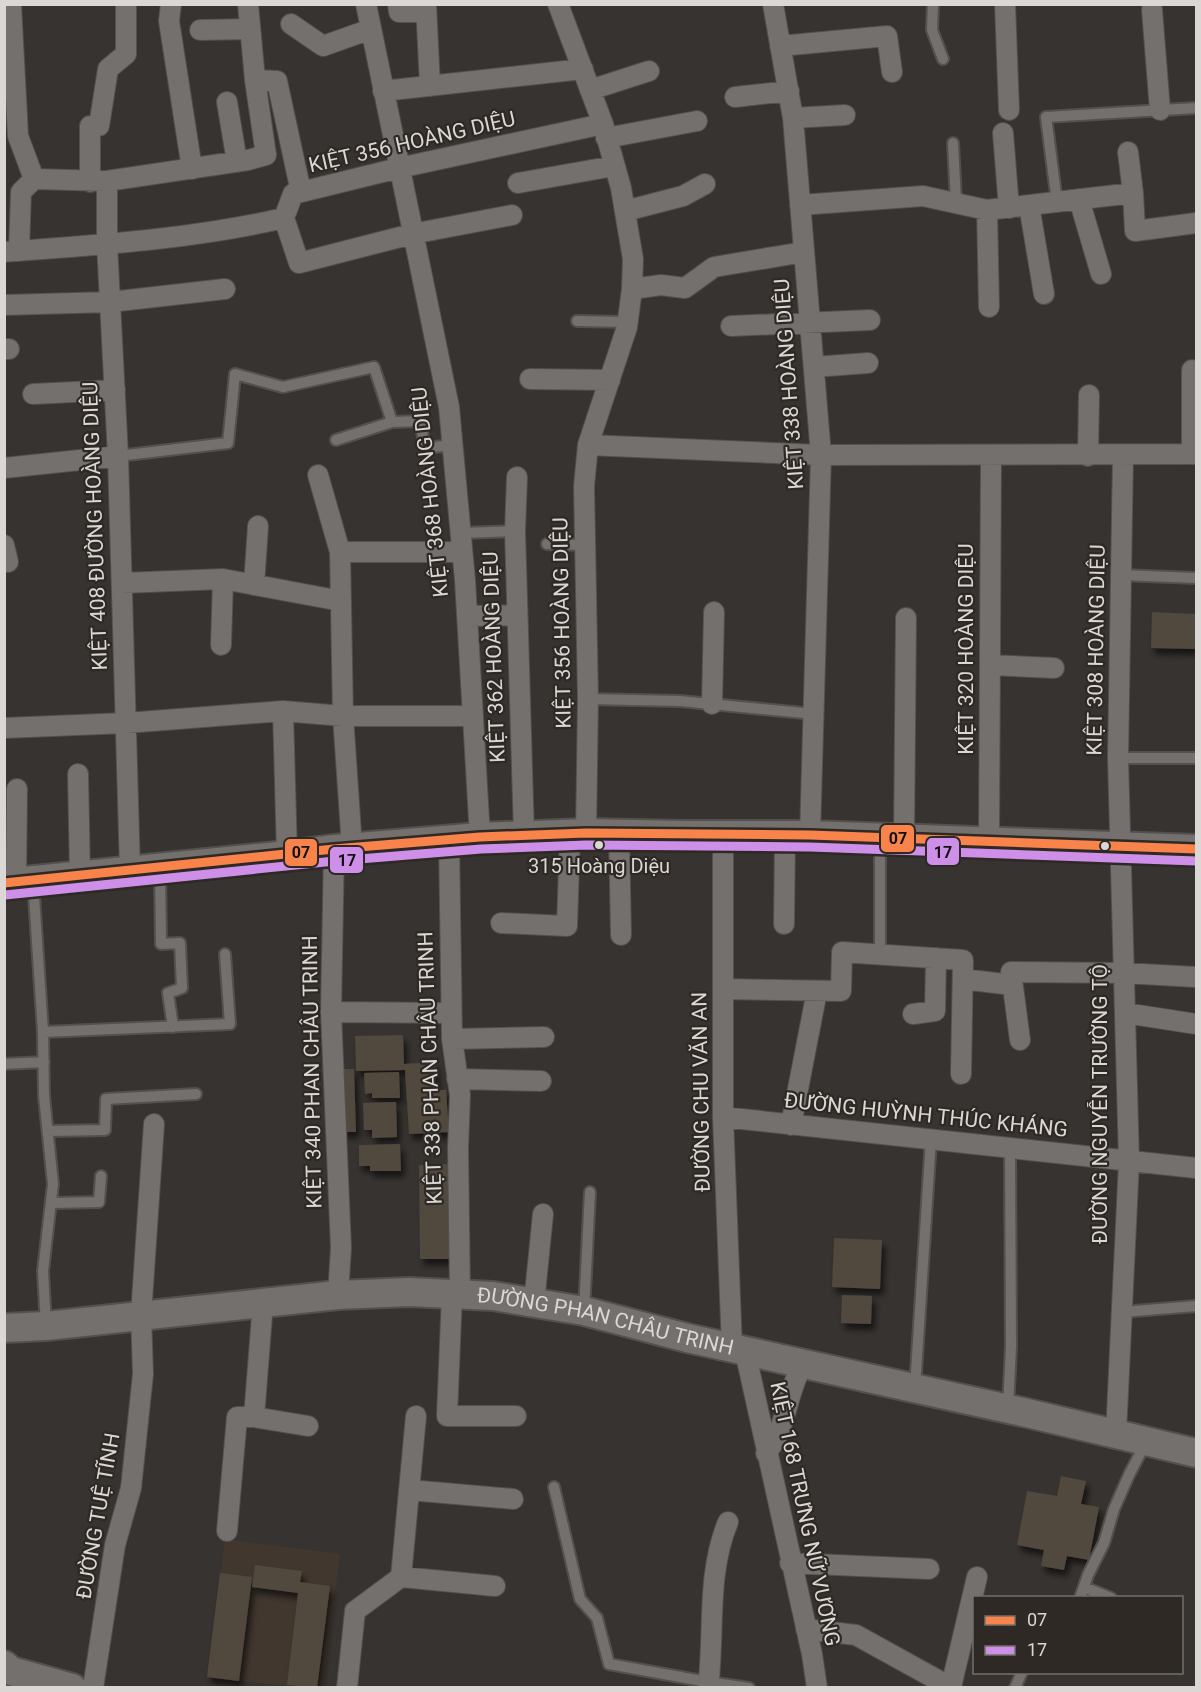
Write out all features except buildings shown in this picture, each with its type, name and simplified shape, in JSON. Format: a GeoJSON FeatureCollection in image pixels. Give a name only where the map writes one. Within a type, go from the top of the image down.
{"type":"FeatureCollection","features":[{"type":"Feature","properties":{"kind":"street"},"geometry":{"type":"LineString","coordinates":[[11,4],[11,136],[34,179]]}},
{"type":"Feature","properties":{"kind":"street","name":"KIỆT 408 ĐƯỜNG HOÀNG DIỆU"},"geometry":{"type":"LineString","coordinates":[[126,4],[126,54],[108,69],[99,126],[90,126],[106,244],[115,390],[130,870]]}},
{"type":"Feature","properties":{"kind":"street"},"geometry":{"type":"LineString","coordinates":[[171,4],[169,21],[192,169]]}},
{"type":"Feature","properties":{"kind":"street"},"geometry":{"type":"LineString","coordinates":[[248,4],[255,80],[266,155],[237,162],[99,181],[34,179],[21,192],[12,208],[12,251],[106,244],[238,229],[284,218],[299,263],[412,234],[512,215]]}},
{"type":"Feature","properties":{"kind":"street","name":"KIỆT 368 HOÀNG DIỆU"},"geometry":{"type":"LineString","coordinates":[[366,4],[449,407],[462,543],[480,837]]}},
{"type":"Feature","properties":{"kind":"street"},"geometry":{"type":"LineString","coordinates":[[398,4],[399,12],[425,8],[430,86]]}},
{"type":"Feature","properties":{"kind":"street","name":"KIỆT 356 HOÀNG DIỆU"},"geometry":{"type":"LineString","coordinates":[[501,923],[567,926],[578,833],[588,699],[584,486],[588,445],[627,322],[632,289],[633,259],[605,131],[558,4]]}},
{"type":"Feature","properties":{"kind":"street","name":"KIỆT 338 HOÀNG DIỆU"},"geometry":{"type":"LineString","coordinates":[[773,4],[793,118],[821,455],[814,714],[784,924]]}},
{"type":"Feature","properties":{"kind":"street"},"geometry":{"type":"LineString","coordinates":[[1005,4],[1010,110]]}},
{"type":"Feature","properties":{"kind":"street"},"geometry":{"type":"LineString","coordinates":[[1152,10],[1160,110]]}},
{"type":"Feature","properties":{"kind":"street"},"geometry":{"type":"LineString","coordinates":[[291,24],[323,46],[371,29]]}},
{"type":"Feature","properties":{"kind":"street"},"geometry":{"type":"LineString","coordinates":[[200,30],[250,29]]}},
{"type":"Feature","properties":{"kind":"street"},"geometry":{"type":"LineString","coordinates":[[780,46],[887,36],[892,72]]}},
{"type":"Feature","properties":{"kind":"street","name":"KIỆT 356 HOÀNG DIỆU"},"geometry":{"type":"LineString","coordinates":[[383,91],[583,69]]}},
{"type":"Feature","properties":{"kind":"street"},"geometry":{"type":"LineString","coordinates":[[590,90],[649,70]]}},
{"type":"Feature","properties":{"kind":"street"},"geometry":{"type":"LineString","coordinates":[[255,80],[277,81],[301,192]]}},
{"type":"Feature","properties":{"kind":"street"},"geometry":{"type":"LineString","coordinates":[[735,97],[789,91]]}},
{"type":"Feature","properties":{"kind":"street"},"geometry":{"type":"LineString","coordinates":[[228,102],[237,162]]}},
{"type":"Feature","properties":{"kind":"street"},"geometry":{"type":"LineString","coordinates":[[793,118],[845,115]]}},
{"type":"Feature","properties":{"kind":"street"},"geometry":{"type":"LineString","coordinates":[[605,131],[697,121]]}},
{"type":"Feature","properties":{"kind":"street","name":"KIỆT 356 HOÀNG DIỆU"},"geometry":{"type":"LineString","coordinates":[[284,218],[293,194],[399,168],[605,131]]}},
{"type":"Feature","properties":{"kind":"street"},"geometry":{"type":"LineString","coordinates":[[1003,134],[1009,208]]}},
{"type":"Feature","properties":{"kind":"street"},"geometry":{"type":"LineString","coordinates":[[1128,152],[1136,231],[1197,223]]}},
{"type":"Feature","properties":{"kind":"street"},"geometry":{"type":"LineString","coordinates":[[518,183],[614,166]]}},
{"type":"Feature","properties":{"kind":"street"},"geometry":{"type":"LineString","coordinates":[[624,211],[683,196],[705,184]]}},
{"type":"Feature","properties":{"kind":"street"},"geometry":{"type":"LineString","coordinates":[[800,205],[923,196],[987,210],[1133,193]]}},
{"type":"Feature","properties":{"kind":"street"},"geometry":{"type":"LineString","coordinates":[[1079,199],[1101,274]]}},
{"type":"Feature","properties":{"kind":"street"},"geometry":{"type":"LineString","coordinates":[[1029,205],[1044,294]]}},
{"type":"Feature","properties":{"kind":"street"},"geometry":{"type":"LineString","coordinates":[[987,210],[989,307]]}},
{"type":"Feature","properties":{"kind":"street"},"geometry":{"type":"LineString","coordinates":[[632,289],[661,285],[685,288],[714,267],[804,252]]}},
{"type":"Feature","properties":{"kind":"street"},"geometry":{"type":"LineString","coordinates":[[4,305],[110,302],[225,289]]}},
{"type":"Feature","properties":{"kind":"street"},"geometry":{"type":"LineString","coordinates":[[731,326],[870,320]]}},
{"type":"Feature","properties":{"kind":"street"},"geometry":{"type":"LineString","coordinates":[[814,367],[868,363]]}},
{"type":"Feature","properties":{"kind":"street"},"geometry":{"type":"LineString","coordinates":[[588,445],[821,455],[1123,456],[1194,454],[1192,370]]}},
{"type":"Feature","properties":{"kind":"street"},"geometry":{"type":"LineString","coordinates":[[530,379],[610,380]]}},
{"type":"Feature","properties":{"kind":"street"},"geometry":{"type":"LineString","coordinates":[[33,394],[115,390]]}},
{"type":"Feature","properties":{"kind":"street"},"geometry":{"type":"LineString","coordinates":[[1088,456],[1089,395]]}},
{"type":"Feature","properties":{"kind":"street"},"geometry":{"type":"LineString","coordinates":[[4,468],[118,456]]}},
{"type":"Feature","properties":{"kind":"street","name":"KIỆT 320 HOÀNG DIỆU"},"geometry":{"type":"LineString","coordinates":[[989,841],[991,456]]}},
{"type":"Feature","properties":{"kind":"street","name":"KIỆT 308 HOÀNG DIỆU"},"geometry":{"type":"LineString","coordinates":[[1121,846],[1118,758],[1123,456]]}},
{"type":"Feature","properties":{"kind":"street","name":"KIỆT 340 PHAN CHÂU TRINH"},"geometry":{"type":"LineString","coordinates":[[318,475],[340,552],[343,848],[331,1012],[341,1248],[338,1295]]}},
{"type":"Feature","properties":{"kind":"street","name":"KIỆT 362 HOÀNG DIỆU"},"geometry":{"type":"LineString","coordinates":[[517,477],[514,531],[524,835]]}},
{"type":"Feature","properties":{"kind":"street"},"geometry":{"type":"LineString","coordinates":[[254,585],[258,526]]}},
{"type":"Feature","properties":{"kind":"street"},"geometry":{"type":"LineString","coordinates":[[340,552],[462,543]]}},
{"type":"Feature","properties":{"kind":"street"},"geometry":{"type":"LineString","coordinates":[[122,583],[222,579],[341,602]]}},
{"type":"Feature","properties":{"kind":"street"},"geometry":{"type":"LineString","coordinates":[[220,645],[222,579]]}},
{"type":"Feature","properties":{"kind":"street"},"geometry":{"type":"LineString","coordinates":[[712,704],[714,612]]}},
{"type":"Feature","properties":{"kind":"street"},"geometry":{"type":"LineString","coordinates":[[467,616],[517,615]]}},
{"type":"Feature","properties":{"kind":"street"},"geometry":{"type":"LineString","coordinates":[[892,838],[906,618]]}},
{"type":"Feature","properties":{"kind":"street"},"geometry":{"type":"LineString","coordinates":[[990,665],[1054,668]]}},
{"type":"Feature","properties":{"kind":"street"},"geometry":{"type":"LineString","coordinates":[[283,711],[287,855]]}},
{"type":"Feature","properties":{"kind":"street"},"geometry":{"type":"LineString","coordinates":[[4,728],[126,723],[283,711],[343,716],[473,716]]}},
{"type":"Feature","properties":{"kind":"street"},"geometry":{"type":"LineString","coordinates":[[78,774],[80,875]]}},
{"type":"Feature","properties":{"kind":"street"},"geometry":{"type":"LineString","coordinates":[[17,789],[18,881],[343,848],[480,837],[578,833],[798,835],[1197,849]]}},
{"type":"Feature","properties":{"kind":"street"},"geometry":{"type":"LineString","coordinates":[[619,834],[621,934]]}},
{"type":"Feature","properties":{"kind":"street","name":"ĐƯỜNG CHU VĂN AN"},"geometry":{"type":"LineString","coordinates":[[723,835],[723,1117],[739,1349]]}},
{"type":"Feature","properties":{"kind":"street","name":"KIỆT 338 PHAN CHÂU TRINH"},"geometry":{"type":"LineString","coordinates":[[449,840],[452,1039],[460,1095],[456,1294],[447,1416],[516,1416]]}},
{"type":"Feature","properties":{"kind":"street","name":"ĐƯỜNG NGUYỄN TRƯỜNG TỘ"},"geometry":{"type":"LineString","coordinates":[[1116,1434],[1129,1161],[1121,846]]}},
{"type":"Feature","properties":{"kind":"street"},"geometry":{"type":"LineString","coordinates":[[723,989],[841,991],[842,952],[963,960],[961,1074]]}},
{"type":"Feature","properties":{"kind":"street"},"geometry":{"type":"LineString","coordinates":[[913,1014],[935,1011],[936,958]]}},
{"type":"Feature","properties":{"kind":"street"},"geometry":{"type":"LineString","coordinates":[[1020,1040],[1011,972],[1124,973],[1197,977]]}},
{"type":"Feature","properties":{"kind":"street"},"geometry":{"type":"LineString","coordinates":[[963,979],[1012,985]]}},
{"type":"Feature","properties":{"kind":"street"},"geometry":{"type":"LineString","coordinates":[[791,1125],[817,991]]}},
{"type":"Feature","properties":{"kind":"street"},"geometry":{"type":"LineString","coordinates":[[331,1012],[451,1012]]}},
{"type":"Feature","properties":{"kind":"street"},"geometry":{"type":"LineString","coordinates":[[1125,1013],[1197,1024]]}},
{"type":"Feature","properties":{"kind":"street"},"geometry":{"type":"LineString","coordinates":[[452,1039],[544,1037]]}},
{"type":"Feature","properties":{"kind":"street"},"geometry":{"type":"LineString","coordinates":[[457,1079],[541,1081]]}},
{"type":"Feature","properties":{"kind":"street","name":"ĐƯỜNG HUỲNH THÚC KHÁNG"},"geometry":{"type":"LineString","coordinates":[[723,1117],[1197,1168]]}},
{"type":"Feature","properties":{"kind":"street","name":"ĐƯỜNG TUỆ TĨNH"},"geometry":{"type":"LineString","coordinates":[[93,1688],[115,1545],[131,1488],[143,1374],[141,1315],[154,1124]]}},
{"type":"Feature","properties":{"kind":"street"},"geometry":{"type":"LineString","coordinates":[[534,1303],[543,1214]]}},
{"type":"Feature","properties":{"kind":"street","name":"ĐƯỜNG PHAN CHÂU TRINH"},"geometry":{"type":"LineString","coordinates":[[4,1328],[46,1326],[338,1295],[409,1292],[493,1296],[584,1311],[687,1338],[1197,1453]]}},
{"type":"Feature","properties":{"kind":"street"},"geometry":{"type":"LineString","coordinates":[[254,1417],[262,1303]]}},
{"type":"Feature","properties":{"kind":"street","name":"KIỆT 168 TRƯNG NỮ VƯƠNG"},"geometry":{"type":"LineString","coordinates":[[739,1349],[766,1452],[817,1688]]}},
{"type":"Feature","properties":{"kind":"street"},"geometry":{"type":"LineString","coordinates":[[766,1452],[778,1435],[790,1392],[803,1364]]}},
{"type":"Feature","properties":{"kind":"street"},"geometry":{"type":"LineString","coordinates":[[401,1577],[416,1416]]}},
{"type":"Feature","properties":{"kind":"street"},"geometry":{"type":"LineString","coordinates":[[227,1531],[237,1417],[254,1417],[308,1426]]}},
{"type":"Feature","properties":{"kind":"street"},"geometry":{"type":"LineString","coordinates":[[409,1490],[513,1499]]}},
{"type":"Feature","properties":{"kind":"street"},"geometry":{"type":"LineString","coordinates":[[708,1685],[714,1581],[728,1522]]}},
{"type":"Feature","properties":{"kind":"street"},"geometry":{"type":"LineString","coordinates":[[790,1563],[929,1569]]}},
{"type":"Feature","properties":{"kind":"street"},"geometry":{"type":"LineString","coordinates":[[347,1688],[355,1611],[401,1577],[495,1586]]}},
{"type":"Feature","properties":{"kind":"street"},"geometry":{"type":"LineString","coordinates":[[806,1629],[856,1635],[951,1687],[977,1577]]}},
{"type":"Feature","properties":{"kind":"street"},"geometry":{"type":"LineString","coordinates":[[7,1670],[72,1688]]}},
{"type":"Feature","properties":{"kind":"lane"},"geometry":{"type":"LineString","coordinates":[[933,4],[932,30],[943,59]]}},
{"type":"Feature","properties":{"kind":"lane"},"geometry":{"type":"LineString","coordinates":[[1058,202],[1046,117],[1197,108]]}},
{"type":"Feature","properties":{"kind":"lane"},"geometry":{"type":"LineString","coordinates":[[953,143],[956,202]]}},
{"type":"Feature","properties":{"kind":"lane"},"geometry":{"type":"LineString","coordinates":[[576,321],[627,322]]}},
{"type":"Feature","properties":{"kind":"lane"},"geometry":{"type":"LineString","coordinates":[[118,456],[228,443],[235,374],[283,387],[374,367],[392,422]]}},
{"type":"Feature","properties":{"kind":"lane"},"geometry":{"type":"LineString","coordinates":[[336,440],[392,422],[420,421],[425,448],[453,445]]}},
{"type":"Feature","properties":{"kind":"lane"},"geometry":{"type":"LineString","coordinates":[[462,543],[514,531]]}},
{"type":"Feature","properties":{"kind":"lane"},"geometry":{"type":"LineString","coordinates":[[547,544],[585,545]]}},
{"type":"Feature","properties":{"kind":"lane"},"geometry":{"type":"LineString","coordinates":[[1121,575],[1197,578]]}},
{"type":"Feature","properties":{"kind":"lane"},"geometry":{"type":"LineString","coordinates":[[588,699],[680,700],[814,714]]}},
{"type":"Feature","properties":{"kind":"lane"},"geometry":{"type":"LineString","coordinates":[[1118,758],[1197,758]]}},
{"type":"Feature","properties":{"kind":"lane"},"geometry":{"type":"LineString","coordinates":[[880,955],[892,838]]}},
{"type":"Feature","properties":{"kind":"lane"},"geometry":{"type":"LineString","coordinates":[[160,867],[161,944],[180,943],[182,988],[168,993],[173,1027]]}},
{"type":"Feature","properties":{"kind":"lane"},"geometry":{"type":"LineString","coordinates":[[18,881],[43,1032],[44,1096],[53,1184],[43,1271],[46,1326]]}},
{"type":"Feature","properties":{"kind":"lane"},"geometry":{"type":"LineString","coordinates":[[43,1032],[230,1024],[225,954]]}},
{"type":"Feature","properties":{"kind":"lane"},"geometry":{"type":"LineString","coordinates":[[4,1064],[44,1062]]}},
{"type":"Feature","properties":{"kind":"lane"},"geometry":{"type":"LineString","coordinates":[[48,1131],[105,1130],[106,1099],[196,1094]]}},
{"type":"Feature","properties":{"kind":"lane"},"geometry":{"type":"LineString","coordinates":[[915,1388],[931,1140]]}},
{"type":"Feature","properties":{"kind":"lane"},"geometry":{"type":"LineString","coordinates":[[1008,1409],[1011,1347],[1010,1148]]}},
{"type":"Feature","properties":{"kind":"lane"},"geometry":{"type":"LineString","coordinates":[[51,1203],[99,1202],[101,1176]]}},
{"type":"Feature","properties":{"kind":"lane"},"geometry":{"type":"LineString","coordinates":[[584,1311],[590,1192]]}},
{"type":"Feature","properties":{"kind":"lane"},"geometry":{"type":"LineString","coordinates":[[1122,1312],[1197,1306]]}},
{"type":"Feature","properties":{"kind":"lane"},"geometry":{"type":"LineString","coordinates":[[1101,1596],[1082,1592],[1104,1543],[1114,1509],[1128,1475],[1146,1441]]}},
{"type":"Feature","properties":{"kind":"lane"},"geometry":{"type":"LineString","coordinates":[[554,1487],[580,1599],[597,1618],[609,1664],[708,1685],[749,1688]]}},
{"type":"Feature","properties":{"kind":"lane"},"geometry":{"type":"LineString","coordinates":[[1015,1688],[1021,1674]]}},
{"type":"Feature","properties":{"kind":"shaded area"},"geometry":{"type":"Polygon","coordinates":[[[225,1539],[340,1554],[323,1687],[294,1687],[208,1677],[225,1539]]]}},
{"type":"Feature","properties":{"kind":"transit line","name":"07"},"geometry":{"type":"LineString","coordinates":[[4,883],[334,849],[480,837],[586,833],[810,835],[1196,849]]}},
{"type":"Feature","properties":{"kind":"transit line","name":"17"},"geometry":{"type":"LineString","coordinates":[[5,895],[335,861],[481,849],[586,845],[810,847],[1196,861]]}},
{"type":"Feature","properties":{"kind":"place","name":"315 Hoàng Diệu"},"geometry":{"type":"Point","coordinates":[599,845]}}]}
